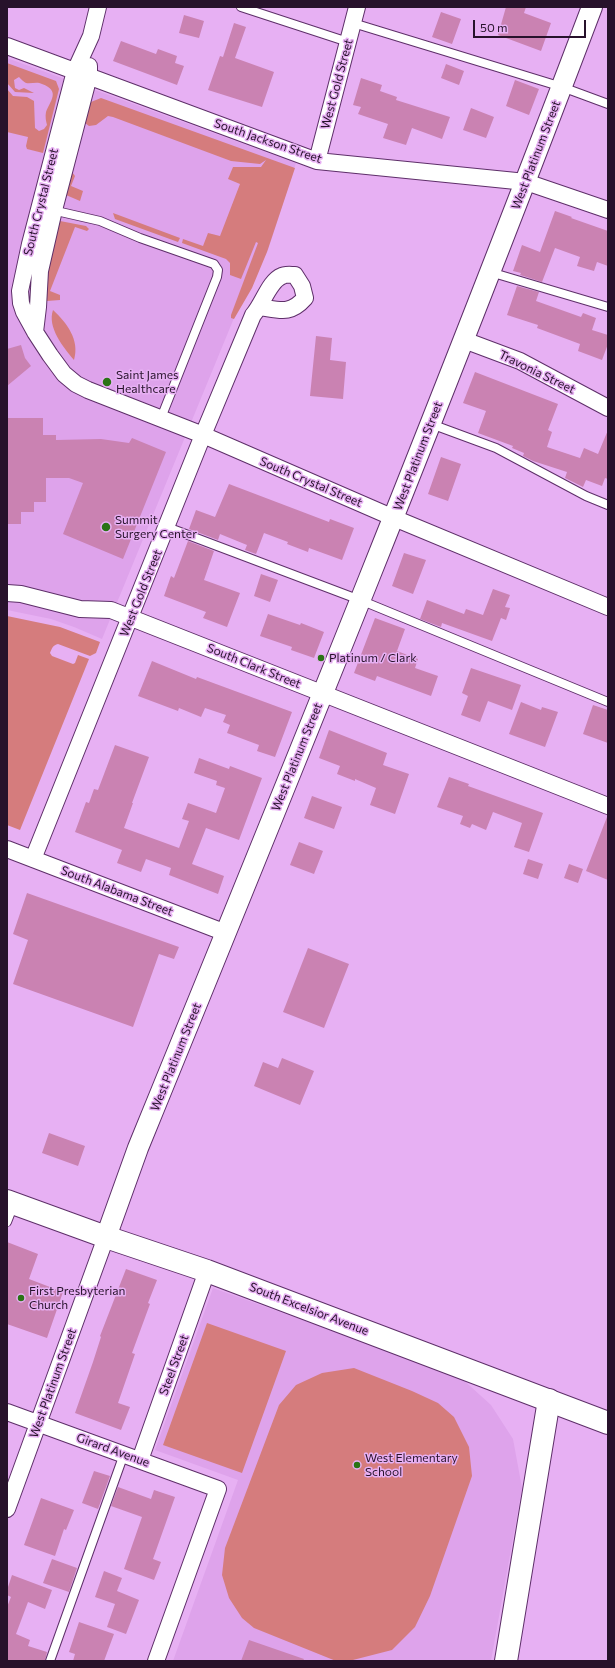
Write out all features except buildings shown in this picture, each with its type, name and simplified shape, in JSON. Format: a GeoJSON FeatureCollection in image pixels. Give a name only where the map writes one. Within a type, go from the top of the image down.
{"type":"FeatureCollection","features":[{"type":"Feature","properties":{"kind":"main road","name":"South Excelsior Avenue"},"geometry":{"type":"LineString","coordinates":[[9,1209],[106,1237],[207,1271],[608,1423]]}},
{"type":"Feature","properties":{"kind":"main road"},"geometry":{"type":"LineString","coordinates":[[506,1661],[550,1400]]}},
{"type":"Feature","properties":{"kind":"street","name":"South Crystal Street"},"geometry":{"type":"LineString","coordinates":[[98,7],[82,74],[46,208],[20,291],[22,307],[35,332],[64,374],[76,384],[88,390],[203,435],[394,518],[608,607]]}},
{"type":"Feature","properties":{"kind":"street","name":"West Gold Street"},"geometry":{"type":"LineString","coordinates":[[317,161],[358,7]]}},
{"type":"Feature","properties":{"kind":"street","name":"West Platinum Street"},"geometry":{"type":"LineString","coordinates":[[7,1509],[138,1148],[394,518],[526,182],[592,7]]}},
{"type":"Feature","properties":{"kind":"street","name":"South Jackson Street"},"geometry":{"type":"LineString","coordinates":[[7,46],[317,161],[526,182],[608,210]]}},
{"type":"Feature","properties":{"kind":"street","name":"West Gold Street"},"geometry":{"type":"LineString","coordinates":[[33,859],[237,351],[254,315],[260,307]]}},
{"type":"Feature","properties":{"kind":"street","name":"Travonia Street"},"geometry":{"type":"LineString","coordinates":[[464,340],[520,361],[608,408]]}},
{"type":"Feature","properties":{"kind":"street","name":"South Clark Street"},"geometry":{"type":"LineString","coordinates":[[7,593],[38,598],[80,609],[111,610],[131,617],[608,806]]}},
{"type":"Feature","properties":{"kind":"street","name":"South Alabama Street"},"geometry":{"type":"LineString","coordinates":[[7,849],[226,933]]}},
{"type":"Feature","properties":{"kind":"street","name":"Steel Street"},"geometry":{"type":"LineString","coordinates":[[140,1460],[207,1271]]}},
{"type":"Feature","properties":{"kind":"street","name":"Girard Avenue"},"geometry":{"type":"LineString","coordinates":[[7,1412],[218,1489],[156,1661]]}},
{"type":"Feature","properties":{"kind":"lane"},"geometry":{"type":"LineString","coordinates":[[241,7],[348,42]]}},
{"type":"Feature","properties":{"kind":"lane"},"geometry":{"type":"LineString","coordinates":[[353,23],[562,87],[608,104]]}},
{"type":"Feature","properties":{"kind":"lane"},"geometry":{"type":"LineString","coordinates":[[46,208],[100,221],[140,238],[214,264],[218,270],[217,277],[161,418]]}},
{"type":"Feature","properties":{"kind":"lane"},"geometry":{"type":"LineString","coordinates":[[490,272],[608,307]]}},
{"type":"Feature","properties":{"kind":"lane"},"geometry":{"type":"LineString","coordinates":[[430,424],[496,448],[586,496],[608,505]]}},
{"type":"Feature","properties":{"kind":"lane"},"geometry":{"type":"LineString","coordinates":[[167,528],[360,600],[608,702]]}},
{"type":"Feature","properties":{"kind":"lane"},"geometry":{"type":"LineString","coordinates":[[50,1661],[124,1454]]}},
{"type":"Feature","properties":{"kind":"shaded area","name":"Saint James Healthcare"},"geometry":{"type":"Polygon","coordinates":[[[7,58],[296,163],[268,250],[241,301],[102,639],[51,619],[7,610],[7,58]]]}},
{"type":"Feature","properties":{"kind":"shaded area"},"geometry":{"type":"Polygon","coordinates":[[[7,63],[56,81],[59,89],[43,153],[27,149],[26,146],[28,137],[7,132],[7,89],[13,96],[27,97],[34,101],[35,128],[39,131],[44,129],[47,125],[46,112],[52,100],[53,93],[48,87],[42,84],[26,83],[19,77],[14,80],[15,88],[19,90],[24,88],[34,93],[15,92],[7,83],[7,63]]]}},
{"type":"Feature","properties":{"kind":"shaded area"},"geometry":{"type":"Polygon","coordinates":[[[101,98],[295,168],[267,252],[252,288],[234,319],[231,318],[231,315],[258,243],[256,242],[241,279],[230,275],[230,263],[226,259],[182,243],[183,239],[203,246],[208,233],[220,236],[240,184],[228,179],[233,167],[261,167],[266,160],[260,164],[231,161],[108,116],[96,125],[89,126],[85,123],[91,102],[101,98]]]}},
{"type":"Feature","properties":{"kind":"shaded area"},"geometry":{"type":"Polygon","coordinates":[[[72,172],[75,176],[71,186],[83,191],[80,201],[66,195],[72,172]]]}},
{"type":"Feature","properties":{"kind":"shaded area"},"geometry":{"type":"Polygon","coordinates":[[[113,213],[180,238],[178,242],[115,219],[113,213]]]}},
{"type":"Feature","properties":{"kind":"shaded area"},"geometry":{"type":"Polygon","coordinates":[[[60,221],[86,226],[89,229],[87,231],[75,227],[50,291],[60,295],[60,300],[47,301],[46,281],[60,221]]]}},
{"type":"Feature","properties":{"kind":"shaded area"},"geometry":{"type":"Polygon","coordinates":[[[53,310],[63,320],[74,339],[74,360],[61,343],[54,330],[52,323],[53,310]]]}},
{"type":"Feature","properties":{"kind":"shaded area"},"geometry":{"type":"Polygon","coordinates":[[[7,616],[60,627],[100,642],[96,653],[90,656],[58,644],[51,650],[50,653],[52,656],[73,664],[75,663],[78,655],[89,659],[20,830],[7,825],[7,616]]]}},
{"type":"Feature","properties":{"kind":"shaded area","name":"West Elementary School"},"geometry":{"type":"Polygon","coordinates":[[[213,1288],[459,1376],[491,1405],[513,1439],[522,1488],[491,1661],[173,1661],[238,1480],[155,1450],[213,1288]]]}},
{"type":"Feature","properties":{"kind":"shaded area"},"geometry":{"type":"Polygon","coordinates":[[[207,1323],[286,1351],[242,1473],[163,1445],[207,1323]]]}},
{"type":"Feature","properties":{"kind":"shaded area"},"geometry":{"type":"Polygon","coordinates":[[[354,1368],[438,1403],[454,1417],[469,1447],[472,1476],[430,1596],[415,1627],[392,1650],[349,1661],[336,1661],[254,1628],[242,1618],[229,1598],[222,1575],[225,1548],[279,1405],[296,1385],[322,1373],[354,1368]]]}},
{"type":"Feature","properties":{"kind":"place","name":"Saint James Healthcare"},"geometry":{"type":"Point","coordinates":[107,382]}},
{"type":"Feature","properties":{"kind":"place","name":"Summit Surgery Center"},"geometry":{"type":"Point","coordinates":[106,527]}},
{"type":"Feature","properties":{"kind":"place","name":"Platinum / Clark"},"geometry":{"type":"Point","coordinates":[321,658]}},
{"type":"Feature","properties":{"kind":"place","name":"First Presbyterian Church"},"geometry":{"type":"Point","coordinates":[21,1298]}},
{"type":"Feature","properties":{"kind":"place","name":"West Elementary School"},"geometry":{"type":"Point","coordinates":[357,1465]}}]}
